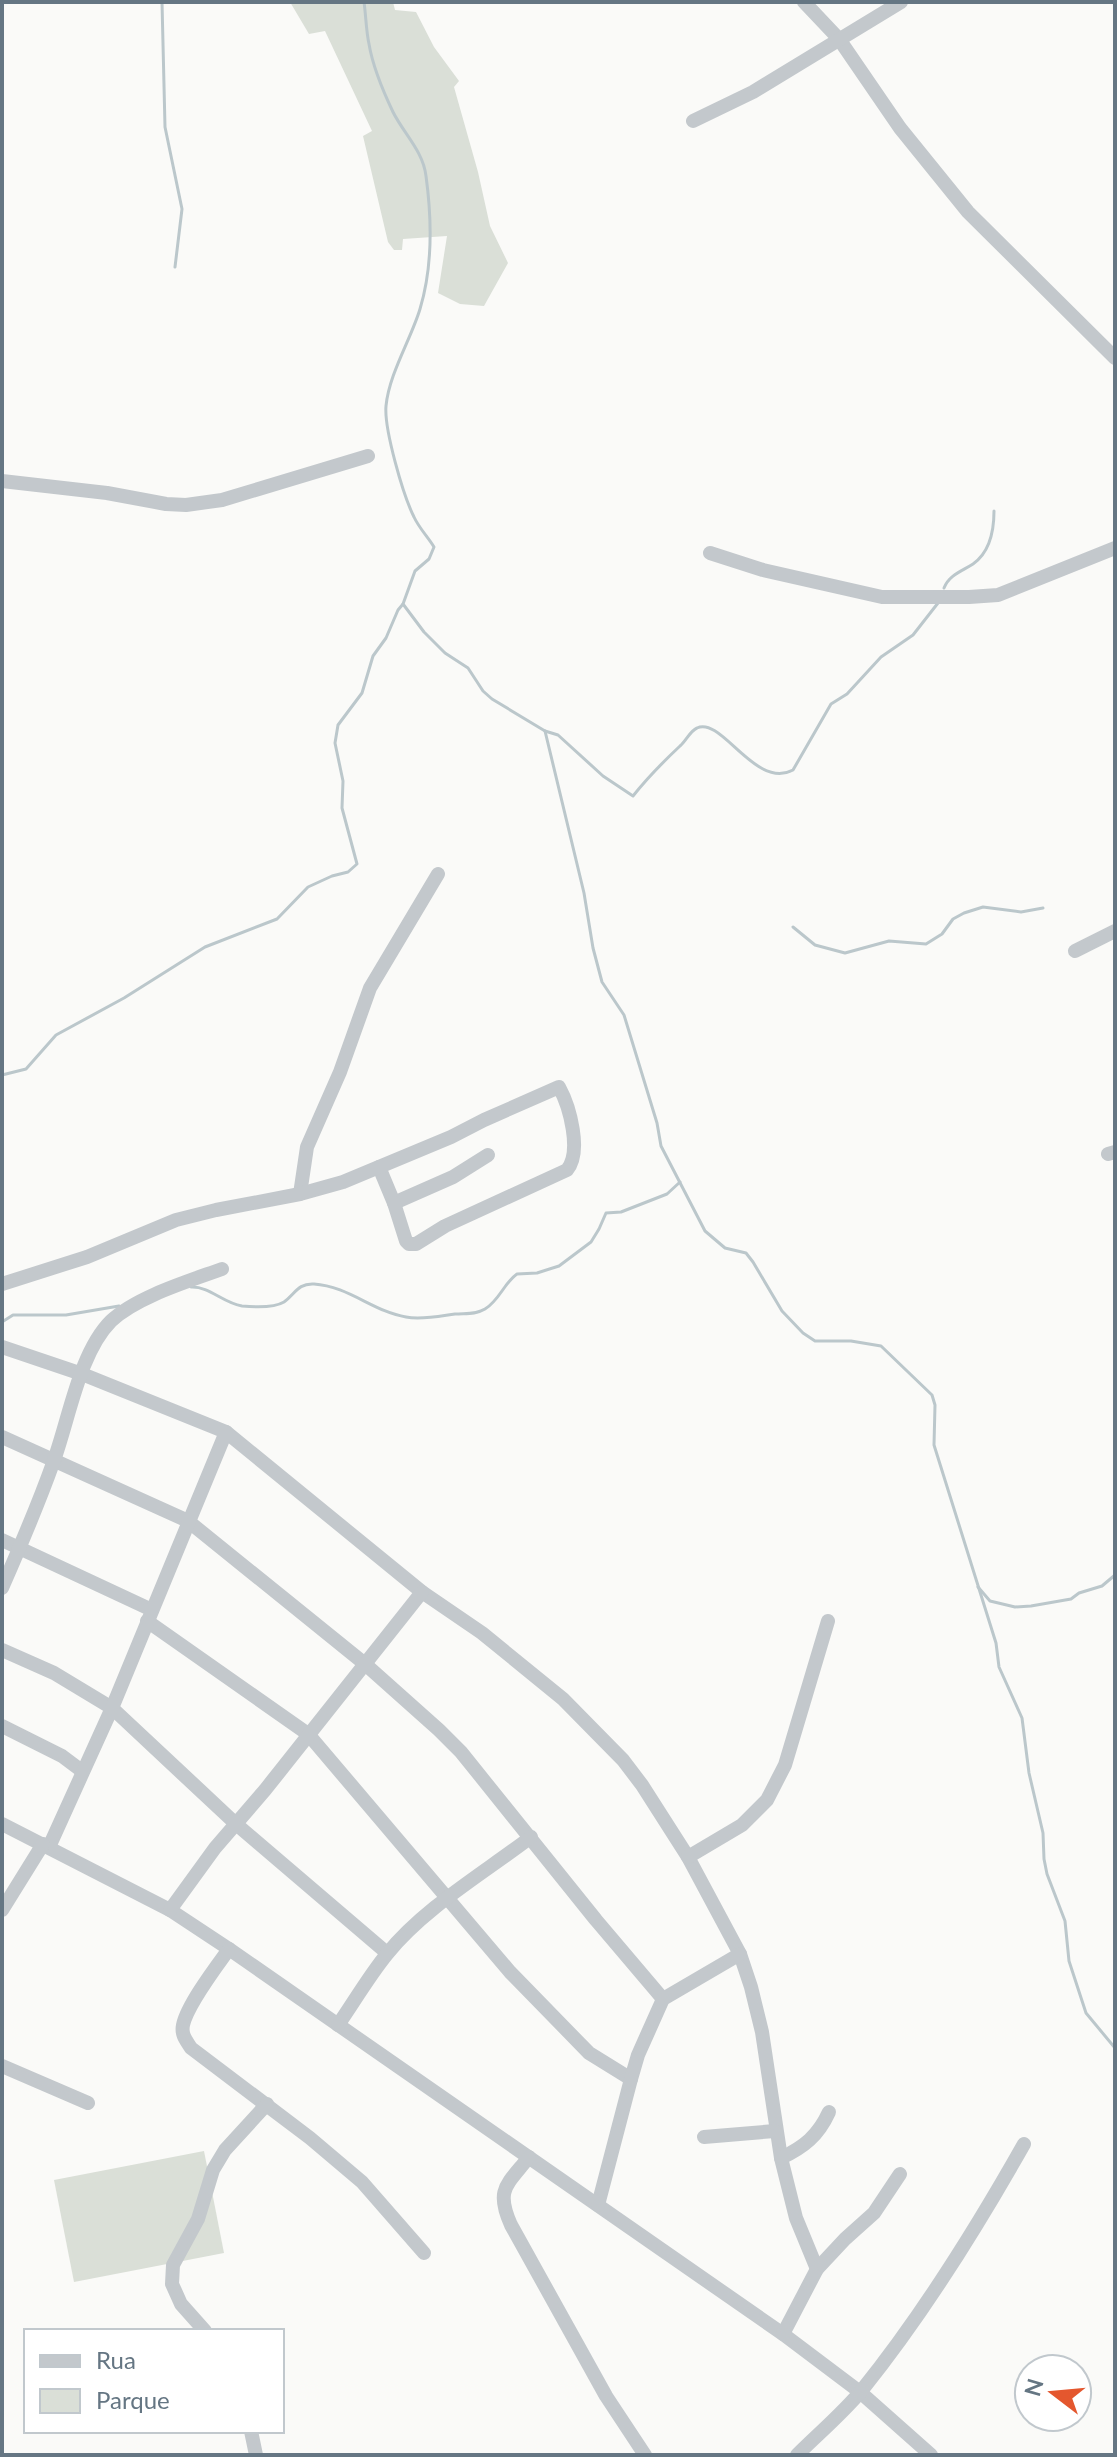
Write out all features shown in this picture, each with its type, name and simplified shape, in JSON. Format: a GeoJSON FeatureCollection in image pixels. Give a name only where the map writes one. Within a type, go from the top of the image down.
{"type":"FeatureCollection","features":[{"type":"Feature","properties":{"kind":"street"},"geometry":{"type":"LineString","coordinates":[[804,2],[839,39],[900,128],[968,212],[1115,358]]}},
{"type":"Feature","properties":{"kind":"street"},"geometry":{"type":"LineString","coordinates":[[693,121],[753,92],[901,2]]}},
{"type":"Feature","properties":{"kind":"street"},"geometry":{"type":"LineString","coordinates":[[2,481],[186,505],[222,500],[368,456]]}},
{"type":"Feature","properties":{"kind":"street"},"geometry":{"type":"LineString","coordinates":[[710,553],[763,570],[882,597],[969,597],[998,595],[1115,548]]}},
{"type":"Feature","properties":{"kind":"street"},"geometry":{"type":"LineString","coordinates":[[300,1194],[307,1147],[340,1072],[370,988],[438,874]]}},
{"type":"Feature","properties":{"kind":"street"},"geometry":{"type":"LineString","coordinates":[[1075,951],[1115,931]]}},
{"type":"Feature","properties":{"kind":"street"},"geometry":{"type":"LineString","coordinates":[[2,1284],[87,1257],[176,1220],[343,1182],[559,1087],[572,1120],[574,1160],[567,1170],[445,1226],[416,1244],[406,1241],[379,1167]]}},
{"type":"Feature","properties":{"kind":"street"},"geometry":{"type":"LineString","coordinates":[[394,1203],[453,1177],[488,1155]]}},
{"type":"Feature","properties":{"kind":"street"},"geometry":{"type":"LineString","coordinates":[[2,1588],[54,1460],[89,1353],[101,1332],[113,1318],[171,1287],[222,1269]]}},
{"type":"Feature","properties":{"kind":"street"},"geometry":{"type":"LineString","coordinates":[[2,1347],[82,1374],[226,1432],[422,1592],[482,1633],[597,1731],[642,1785],[688,1857],[740,1954],[762,2032],[781,2158],[796,2218],[817,2269]]}},
{"type":"Feature","properties":{"kind":"street"},"geometry":{"type":"LineString","coordinates":[[2,1910],[46,1845],[112,1708],[226,1432]]}},
{"type":"Feature","properties":{"kind":"street"},"geometry":{"type":"LineString","coordinates":[[2,1437],[188,1521],[365,1664],[461,1752],[663,1999]]}},
{"type":"Feature","properties":{"kind":"street"},"geometry":{"type":"LineString","coordinates":[[2,1540],[150,1615],[308,1734],[510,1972],[579,2043],[601,2062],[631,2079]]}},
{"type":"Feature","properties":{"kind":"street"},"geometry":{"type":"LineString","coordinates":[[170,1910],[215,1848],[422,1592]]}},
{"type":"Feature","properties":{"kind":"street"},"geometry":{"type":"LineString","coordinates":[[688,1857],[742,1825],[767,1800],[785,1765],[828,1621]]}},
{"type":"Feature","properties":{"kind":"street"},"geometry":{"type":"LineString","coordinates":[[2,1650],[54,1673],[112,1708],[236,1824],[387,1953]]}},
{"type":"Feature","properties":{"kind":"street"},"geometry":{"type":"LineString","coordinates":[[2,1726],[62,1756],[82,1771]]}},
{"type":"Feature","properties":{"kind":"street"},"geometry":{"type":"LineString","coordinates":[[2,1824],[170,1910],[229,1949],[783,2334],[860,2392],[931,2455]]}},
{"type":"Feature","properties":{"kind":"street"},"geometry":{"type":"LineString","coordinates":[[338,2025],[387,1953],[427,1915],[531,1837]]}},
{"type":"Feature","properties":{"kind":"street"},"geometry":{"type":"LineString","coordinates":[[229,1949],[189,2012],[183,2025],[183,2036],[191,2048],[267,2104],[362,2182],[424,2253]]}},
{"type":"Feature","properties":{"kind":"street"},"geometry":{"type":"LineString","coordinates":[[598,2205],[638,2055],[663,1999],[740,1954]]}},
{"type":"Feature","properties":{"kind":"street"},"geometry":{"type":"LineString","coordinates":[[2,2066],[88,2103]]}},
{"type":"Feature","properties":{"kind":"street"},"geometry":{"type":"LineString","coordinates":[[203,2329],[181,2304],[172,2284],[173,2265],[198,2219],[213,2170],[225,2150],[267,2104]]}},
{"type":"Feature","properties":{"kind":"street"},"geometry":{"type":"LineString","coordinates":[[781,2158],[805,2145],[821,2128],[829,2112]]}},
{"type":"Feature","properties":{"kind":"street"},"geometry":{"type":"LineString","coordinates":[[704,2137],[775,2131]]}},
{"type":"Feature","properties":{"kind":"street"},"geometry":{"type":"LineString","coordinates":[[797,2455],[860,2392],[929,2300],[1024,2144]]}},
{"type":"Feature","properties":{"kind":"street"},"geometry":{"type":"LineString","coordinates":[[529,2157],[506,2187],[502,2196],[503,2206],[606,2396],[645,2455]]}},
{"type":"Feature","properties":{"kind":"street"},"geometry":{"type":"LineString","coordinates":[[783,2334],[817,2269],[874,2213],[900,2174]]}},
{"type":"Feature","properties":{"kind":"street"},"geometry":{"type":"LineString","coordinates":[[251,2433],[256,2455]]}},
{"type":"Feature","properties":{"kind":"green space"},"geometry":{"type":"Polygon","coordinates":[[[290,2],[393,2],[395,10],[416,12],[434,47],[459,81],[454,87],[490,226],[508,263],[484,306],[460,304],[438,293],[447,236],[403,239],[402,250],[394,250],[388,242],[363,136],[372,131],[325,31],[309,34],[290,2]]]}},
{"type":"Feature","properties":{"kind":"green space"},"geometry":{"type":"Polygon","coordinates":[[[204,2151],[224,2253],[74,2282],[54,2180],[204,2151]]]}},
{"type":"Feature","properties":{"kind":"waterway"},"geometry":{"type":"LineString","coordinates":[[162,2],[165,127],[182,209],[175,267]]}},
{"type":"Feature","properties":{"kind":"waterway"},"geometry":{"type":"LineString","coordinates":[[364,2],[376,71],[393,112],[421,159],[428,193],[430,243],[424,293],[391,382],[386,406],[391,445],[405,494],[416,521],[434,547],[429,559],[415,571],[403,604],[424,632],[445,653],[468,668],[492,699],[545,731],[558,735],[603,776],[633,796],[697,728],[707,727],[717,732],[765,770],[779,773],[793,770],[831,704],[847,694],[881,657],[913,635],[938,603]]}},
{"type":"Feature","properties":{"kind":"waterway"},"geometry":{"type":"LineString","coordinates":[[944,588],[952,577],[979,559],[987,547],[994,511]]}},
{"type":"Feature","properties":{"kind":"waterway"},"geometry":{"type":"LineString","coordinates":[[2,1075],[26,1069],[56,1035],[124,998],[205,947],[277,919],[308,887],[348,872],[357,864],[342,808],[343,781],[335,743],[338,725],[362,693],[373,656],[403,604]]}},
{"type":"Feature","properties":{"kind":"waterway"},"geometry":{"type":"LineString","coordinates":[[545,731],[602,982],[624,1015],[657,1123],[661,1146],[705,1231],[725,1248],[746,1253],[782,1311],[803,1333],[815,1341],[851,1341],[881,1346],[932,1395],[935,1405],[934,1445],[996,1643],[999,1667],[1022,1718],[1029,1773],[1043,1833],[1044,1859],[1065,1921],[1069,1961],[1086,2013],[1115,2048]]}},
{"type":"Feature","properties":{"kind":"waterway"},"geometry":{"type":"LineString","coordinates":[[793,927],[815,945],[845,953],[889,941],[926,944],[942,934],[953,919],[983,907],[1021,912],[1043,908]]}},
{"type":"Feature","properties":{"kind":"waterway"},"geometry":{"type":"LineString","coordinates":[[191,1287],[204,1289],[242,1306],[280,1304],[300,1287],[314,1284],[338,1289],[406,1317],[478,1312],[490,1306],[517,1274],[537,1273],[559,1266],[591,1242],[606,1213],[621,1212],[667,1194],[680,1182]]}},
{"type":"Feature","properties":{"kind":"waterway"},"geometry":{"type":"LineString","coordinates":[[2,1322],[13,1315],[66,1315],[119,1306]]}},
{"type":"Feature","properties":{"kind":"waterway"},"geometry":{"type":"LineString","coordinates":[[978,1587],[990,1601],[1015,1607],[1031,1606],[1071,1599],[1079,1593],[1102,1586],[1115,1575]]}}]}
